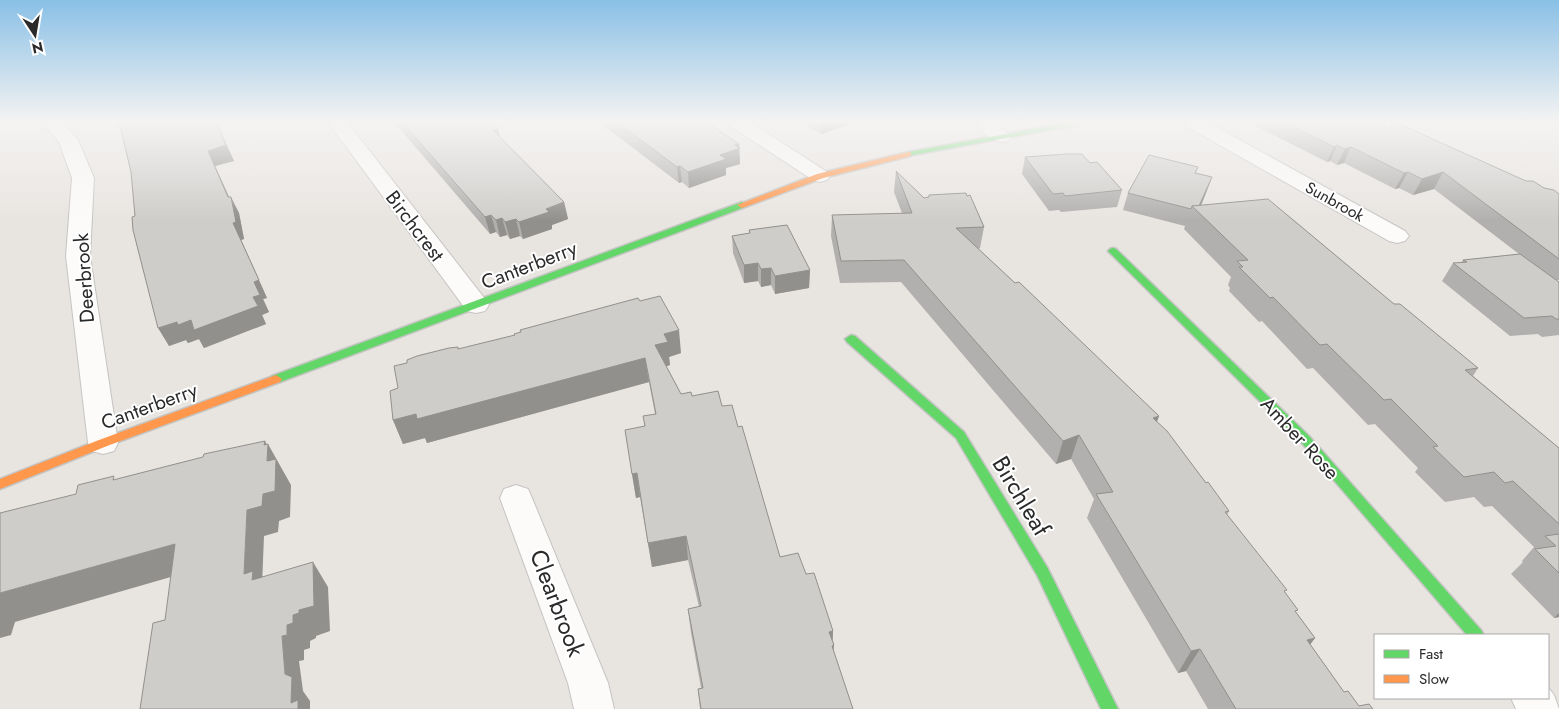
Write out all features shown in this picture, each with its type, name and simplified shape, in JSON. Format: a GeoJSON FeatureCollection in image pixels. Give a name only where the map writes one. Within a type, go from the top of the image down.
{"type":"FeatureCollection","features":[{"type":"Feature","properties":{"kind":"street","name":"Deerbrook"},"geometry":{"type":"LineString","coordinates":[[74,155],[83,178],[78,256],[103,443]]}},
{"type":"Feature","properties":{"kind":"street","name":"Birchcrest"},"geometry":{"type":"LineString","coordinates":[[362,155],[476,306]]}},
{"type":"Feature","properties":{"kind":"street"},"geometry":{"type":"LineString","coordinates":[[788,155],[820,176]]}},
{"type":"Feature","properties":{"kind":"street","name":"Canterberry"},"geometry":{"type":"LineString","coordinates":[[0,484],[103,443],[476,306],[820,176],[894,155]]}},
{"type":"Feature","properties":{"kind":"street","name":"Sunbrook"},"geometry":{"type":"LineString","coordinates":[[1252,155],[1397,236]]}},
{"type":"Feature","properties":{"kind":"street","name":"Amber Rose"},"geometry":{"type":"LineString","coordinates":[[1113,251],[1304,438],[1475,634]]}},
{"type":"Feature","properties":{"kind":"street","name":"Birchleaf"},"geometry":{"type":"LineString","coordinates":[[851,339],[960,435],[1042,571],[1110,709]]}},
{"type":"Feature","properties":{"kind":"street","name":"Clearbrook"},"geometry":{"type":"LineString","coordinates":[[516,498],[588,683],[594,709]]}},
{"type":"Feature","properties":{"kind":"street"},"geometry":{"type":"LineString","coordinates":[[1531,699],[1540,709]]}},
{"type":"Feature","properties":{"kind":"building"},"geometry":{"type":"Polygon","coordinates":[[[127,155],[210,155],[228,197],[231,197],[236,222],[233,223],[259,280],[254,282],[260,295],[253,297],[258,306],[194,330],[191,320],[178,325],[177,322],[158,328],[133,230],[132,217],[135,216],[131,172],[127,155]]]}},
{"type":"Feature","properties":{"kind":"building"},"geometry":{"type":"Polygon","coordinates":[[[431,155],[518,155],[564,202],[546,209],[549,212],[519,222],[516,219],[505,222],[502,218],[496,220],[491,215],[485,217],[431,155]]]}},
{"type":"Feature","properties":{"kind":"building"},"geometry":{"type":"Polygon","coordinates":[[[661,155],[720,155],[726,159],[688,172],[680,166],[677,167],[661,155]]]}},
{"type":"Feature","properties":{"kind":"building"},"geometry":{"type":"Polygon","coordinates":[[[1083,155],[1090,163],[1097,162],[1122,190],[1065,196],[1063,193],[1053,194],[1025,157],[1083,155]]]}},
{"type":"Feature","properties":{"kind":"building"},"geometry":{"type":"Polygon","coordinates":[[[1149,155],[1198,167],[1195,173],[1212,177],[1199,206],[1192,206],[1191,209],[1128,193],[1149,155]]]}},
{"type":"Feature","properties":{"kind":"building"},"geometry":{"type":"Polygon","coordinates":[[[1367,155],[1468,155],[1526,181],[1533,181],[1544,188],[1554,190],[1559,194],[1559,259],[1443,172],[1422,179],[1408,172],[1404,173],[1367,155]]]}},
{"type":"Feature","properties":{"kind":"building"},"geometry":{"type":"Polygon","coordinates":[[[896,171],[924,198],[929,197],[929,195],[966,193],[967,196],[970,195],[984,227],[956,228],[1015,283],[1019,282],[1159,416],[1153,418],[1167,431],[1206,483],[1208,482],[1229,511],[1225,512],[1287,590],[1284,591],[1298,610],[1295,611],[1315,638],[1307,640],[1344,692],[1348,691],[1359,706],[1369,704],[1373,709],[1236,709],[1200,649],[1191,651],[1096,494],[1113,492],[1079,435],[1063,441],[904,260],[841,261],[832,215],[912,213],[896,171]]]}},
{"type":"Feature","properties":{"kind":"building"},"geometry":{"type":"Polygon","coordinates":[[[1268,199],[1394,304],[1400,304],[1478,368],[1465,370],[1559,448],[1559,524],[1513,481],[1505,483],[1494,472],[1464,477],[1433,447],[1438,446],[1391,399],[1384,400],[1327,344],[1320,345],[1273,297],[1270,298],[1239,267],[1243,267],[1237,261],[1248,260],[1192,206],[1268,199]]]}},
{"type":"Feature","properties":{"kind":"building"},"geometry":{"type":"Polygon","coordinates":[[[787,225],[810,270],[775,276],[771,268],[761,269],[758,263],[744,265],[732,236],[750,233],[749,230],[787,225]]]}},
{"type":"Feature","properties":{"kind":"building"},"geometry":{"type":"Polygon","coordinates":[[[1520,254],[1559,282],[1559,319],[1552,316],[1524,318],[1453,263],[1467,262],[1463,260],[1520,254]]]}},
{"type":"Feature","properties":{"kind":"building"},"geometry":{"type":"Polygon","coordinates":[[[660,296],[679,330],[664,334],[668,342],[655,345],[681,394],[691,392],[692,396],[718,391],[722,406],[732,405],[738,427],[742,426],[780,557],[798,553],[806,574],[814,573],[833,631],[829,632],[834,645],[832,646],[853,709],[701,709],[698,689],[703,688],[688,609],[701,606],[686,536],[648,543],[637,473],[632,474],[625,430],[645,426],[643,416],[656,414],[645,358],[417,419],[416,414],[393,420],[390,391],[398,388],[394,366],[407,363],[407,360],[417,356],[449,348],[458,347],[458,349],[515,335],[521,332],[520,330],[638,298],[640,301],[660,296]]]}},
{"type":"Feature","properties":{"kind":"building"},"geometry":{"type":"Polygon","coordinates":[[[265,441],[264,445],[268,444],[267,461],[276,459],[275,491],[263,494],[262,506],[247,510],[244,574],[253,571],[252,580],[313,562],[314,606],[299,610],[299,613],[293,615],[293,623],[287,625],[287,635],[282,636],[285,674],[292,677],[291,703],[298,700],[298,709],[140,709],[153,623],[165,620],[175,544],[0,593],[0,513],[76,494],[78,485],[114,476],[113,480],[203,457],[204,454],[265,441]]]}},
{"type":"Feature","properties":{"kind":"building"},"geometry":{"type":"Polygon","coordinates":[[[1559,534],[1559,573],[1535,549],[1556,546],[1545,536],[1559,534]]]}},
{"type":"Feature","properties":{"kind":"traffic: fast"},"geometry":{"type":"LineString","coordinates":[[276,379],[742,205]]}},
{"type":"Feature","properties":{"kind":"traffic: fast"},"geometry":{"type":"LineString","coordinates":[[1113,251],[1305,439],[1475,634]]}},
{"type":"Feature","properties":{"kind":"traffic: fast"},"geometry":{"type":"LineString","coordinates":[[851,339],[960,435],[1042,571],[1110,709]]}},
{"type":"Feature","properties":{"kind":"traffic: slow"},"geometry":{"type":"LineString","coordinates":[[742,205],[820,176],[904,155]]}},
{"type":"Feature","properties":{"kind":"traffic: slow"},"geometry":{"type":"LineString","coordinates":[[0,484],[103,443],[276,379]]}}]}
